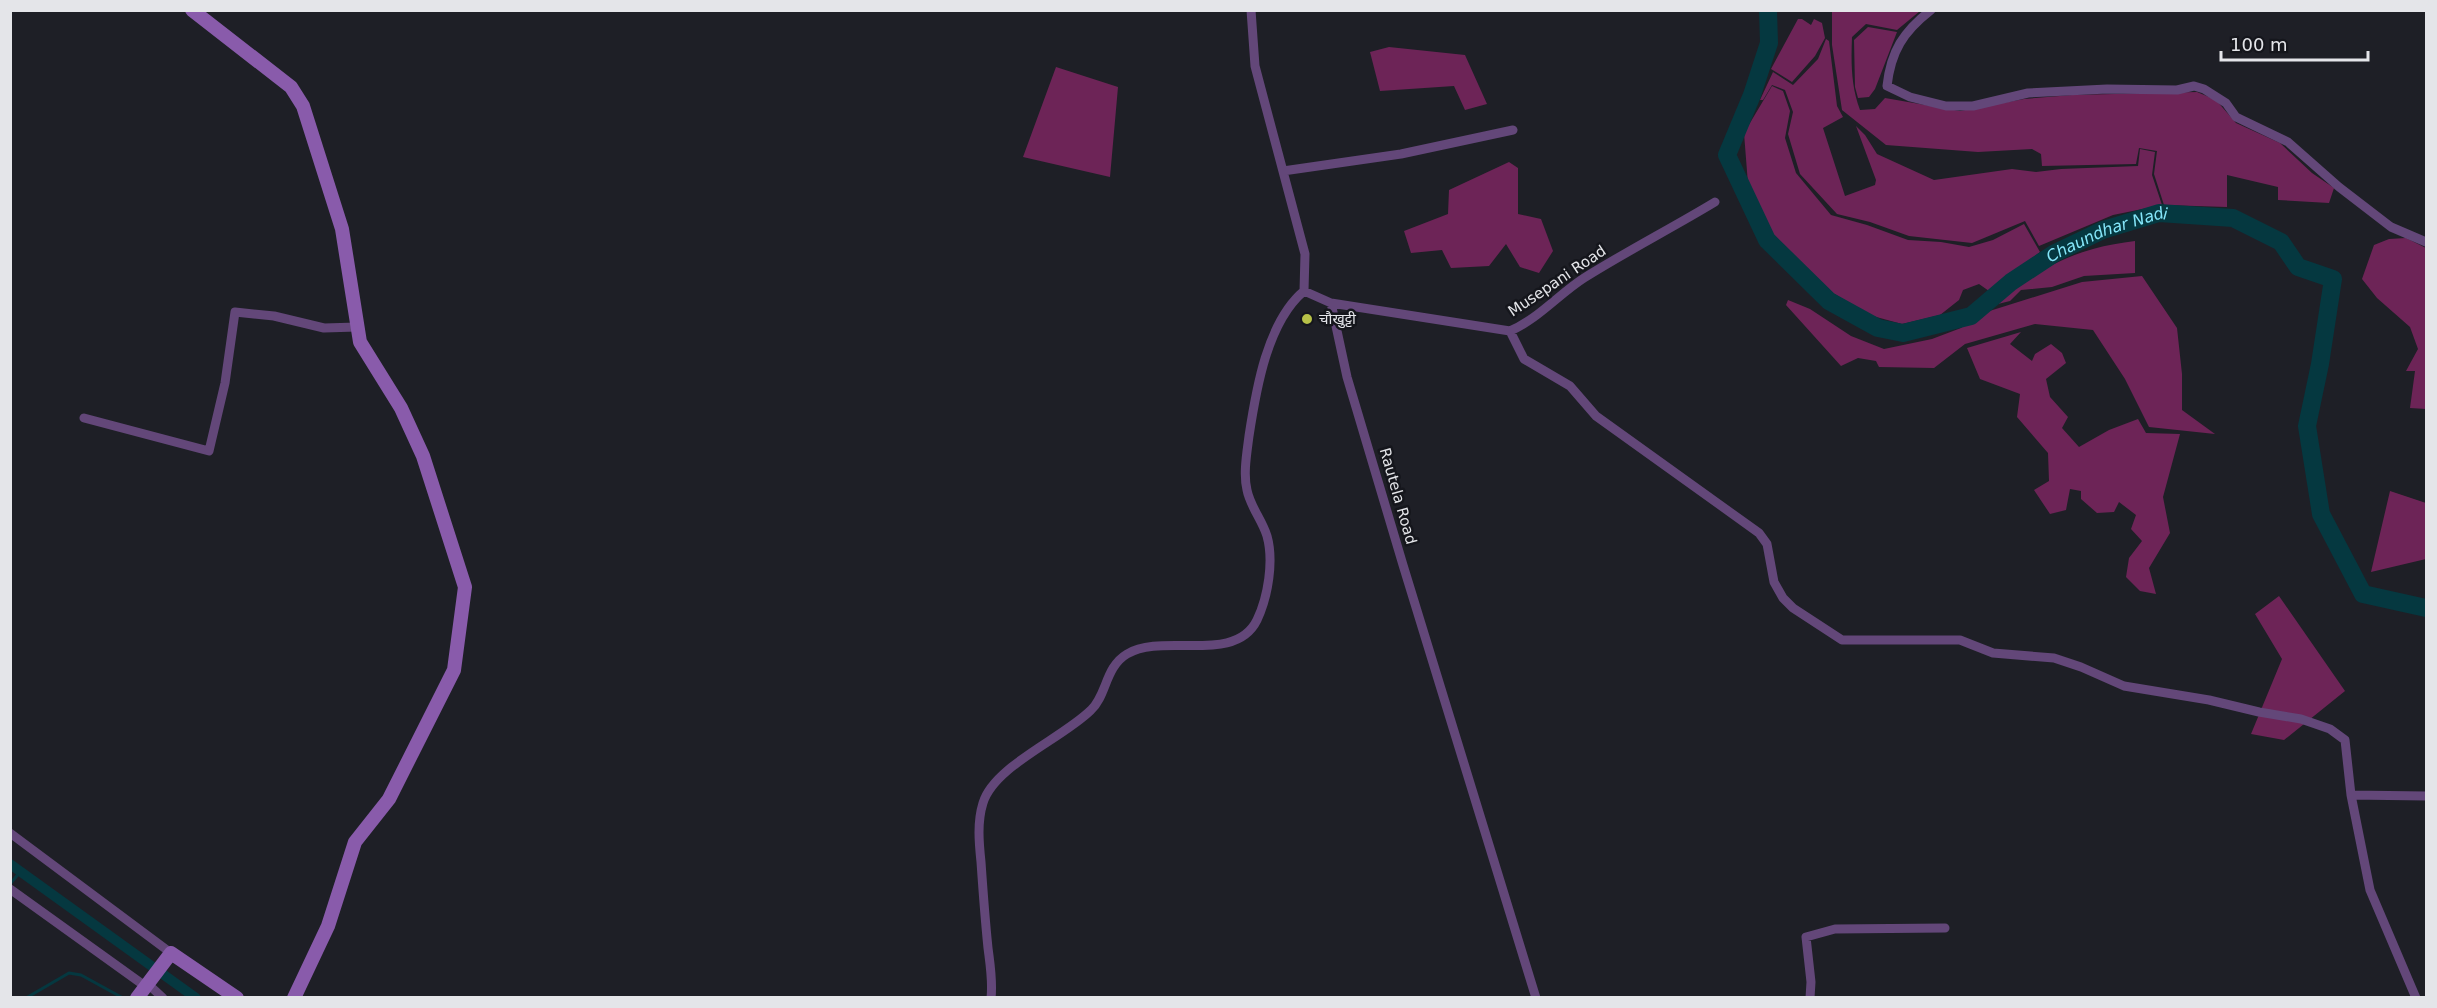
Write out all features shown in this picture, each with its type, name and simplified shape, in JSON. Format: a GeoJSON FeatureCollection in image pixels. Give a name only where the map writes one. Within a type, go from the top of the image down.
{"type":"FeatureCollection","features":[{"type":"Feature","properties":{"kind":"street"},"geometry":{"type":"LineString","coordinates":[[192,10],[291,87],[303,105],[342,229],[360,342],[401,408],[423,456],[465,587],[454,670],[389,799],[355,842],[328,927],[294,998]]}},
{"type":"Feature","properties":{"kind":"street"},"geometry":{"type":"LineString","coordinates":[[992,998],[978,834],[983,803],[995,782],[1021,760],[1069,729],[1093,708],[1110,671],[1126,654],[1145,648],[1226,644],[1244,635],[1256,622],[1266,593],[1269,560],[1267,536],[1246,489],[1247,453],[1256,386],[1276,328],[1292,301],[1304,291],[1305,254],[1255,66],[1251,10]]}},
{"type":"Feature","properties":{"kind":"street"},"geometry":{"type":"LineString","coordinates":[[1931,10],[1911,26],[1896,48],[1889,67],[1887,86],[1911,97],[1946,106],[1973,105],[2028,93],[2107,89],[2177,90],[2194,86],[2205,89],[2226,103],[2236,117],[2288,142],[2391,227],[2427,242]]}},
{"type":"Feature","properties":{"kind":"street"},"geometry":{"type":"LineString","coordinates":[[1282,171],[1401,154],[1513,130]]}},
{"type":"Feature","properties":{"kind":"street","name":"Musepani Road"},"geometry":{"type":"LineString","coordinates":[[1331,303],[1510,331],[1523,325],[1582,279],[1715,202]]}},
{"type":"Feature","properties":{"kind":"street"},"geometry":{"type":"LineString","coordinates":[[1304,291],[1331,303]]}},
{"type":"Feature","properties":{"kind":"street","name":"Rautela Road"},"geometry":{"type":"LineString","coordinates":[[1331,303],[1347,377],[1402,565],[1536,998]]}},
{"type":"Feature","properties":{"kind":"street"},"geometry":{"type":"LineString","coordinates":[[84,418],[209,451],[225,383],[235,312],[274,316],[324,328],[357,327]]}},
{"type":"Feature","properties":{"kind":"street"},"geometry":{"type":"LineString","coordinates":[[1510,331],[1524,359],[1570,386],[1596,416],[1760,533],[1767,544],[1774,582],[1783,598],[1792,608],[1842,640],[1960,640],[1993,653],[2054,658],[2124,686],[2209,699],[2259,712],[2301,719],[2330,729],[2345,740],[2351,795],[2370,890],[2416,998]]}},
{"type":"Feature","properties":{"kind":"street"},"geometry":{"type":"LineString","coordinates":[[2351,795],[2427,796]]}},
{"type":"Feature","properties":{"kind":"street"},"geometry":{"type":"LineString","coordinates":[[10,833],[168,958],[237,998]]}},
{"type":"Feature","properties":{"kind":"street"},"geometry":{"type":"LineString","coordinates":[[10,889],[163,998]]}},
{"type":"Feature","properties":{"kind":"street"},"geometry":{"type":"LineString","coordinates":[[1810,998],[1811,982],[1806,937],[1835,929],[1945,928]]}},
{"type":"Feature","properties":{"kind":"street"},"geometry":{"type":"LineString","coordinates":[[146,986],[168,958]]}},
{"type":"Feature","properties":{"kind":"shaded area"},"geometry":{"type":"Polygon","coordinates":[[[1832,11],[1920,11],[1897,30],[1866,24],[1852,37],[1852,74],[1860,110],[1875,109],[1885,98],[1960,111],[2024,99],[2072,95],[2197,92],[2216,100],[2236,123],[2280,143],[2312,173],[2334,188],[2329,203],[2278,200],[2278,187],[2227,175],[2227,207],[2164,205],[2154,174],[2157,151],[2139,148],[2136,164],[2042,166],[2041,154],[2032,149],[1978,152],[1886,145],[1842,110],[1832,45],[1832,11]]]}},
{"type":"Feature","properties":{"kind":"shaded area"},"geometry":{"type":"Polygon","coordinates":[[[1798,19],[1811,25],[1814,19],[1822,23],[1825,38],[1815,56],[1792,82],[1771,69],[1798,19]]]}},
{"type":"Feature","properties":{"kind":"shaded area"},"geometry":{"type":"Polygon","coordinates":[[[1868,27],[1897,32],[1875,89],[1869,97],[1858,98],[1855,87],[1854,40],[1868,27]]]}},
{"type":"Feature","properties":{"kind":"shaded area"},"geometry":{"type":"Polygon","coordinates":[[[1826,39],[1829,41],[1837,106],[1843,117],[1823,128],[1845,196],[1875,185],[1876,180],[1856,126],[1865,135],[1877,154],[1934,180],[2012,169],[2036,172],[2138,166],[2140,149],[2155,152],[2152,175],[2162,205],[2113,215],[2039,246],[2025,221],[1972,243],[1909,236],[1870,222],[1837,214],[1800,174],[1788,134],[1793,112],[1785,90],[1772,85],[1763,100],[1760,100],[1773,72],[1793,85],[1818,59],[1826,39]]]}},
{"type":"Feature","properties":{"kind":"shaded area"},"geometry":{"type":"Polygon","coordinates":[[[1389,47],[1465,55],[1487,104],[1465,110],[1454,86],[1380,91],[1370,52],[1389,47]]]}},
{"type":"Feature","properties":{"kind":"shaded area"},"geometry":{"type":"Polygon","coordinates":[[[1056,67],[1118,87],[1110,177],[1023,157],[1056,67]]]}},
{"type":"Feature","properties":{"kind":"shaded area"},"geometry":{"type":"Polygon","coordinates":[[[1772,86],[1783,91],[1790,111],[1785,138],[1796,173],[1831,215],[1908,240],[1969,247],[1993,240],[2024,224],[2040,252],[1989,291],[1979,284],[1963,290],[1959,300],[1940,315],[1902,324],[1869,315],[1833,293],[1801,265],[1770,231],[1748,184],[1744,133],[1772,86]]]}},
{"type":"Feature","properties":{"kind":"shaded area"},"geometry":{"type":"Polygon","coordinates":[[[1509,162],[1518,168],[1518,214],[1541,219],[1553,251],[1539,273],[1520,267],[1506,244],[1489,266],[1451,268],[1442,250],[1411,253],[1404,231],[1448,214],[1449,190],[1509,162]]]}},
{"type":"Feature","properties":{"kind":"shaded area"},"geometry":{"type":"Polygon","coordinates":[[[2406,238],[2426,248],[2426,409],[2410,408],[2415,371],[2406,371],[2418,349],[2410,327],[2377,298],[2362,279],[2374,245],[2389,239],[2406,238]]]}},
{"type":"Feature","properties":{"kind":"shaded area"},"geometry":{"type":"Polygon","coordinates":[[[2135,241],[2135,273],[2084,276],[2052,287],[2021,290],[2010,301],[1990,306],[2026,280],[2065,259],[2098,248],[2135,241]]]}},
{"type":"Feature","properties":{"kind":"shaded area"},"geometry":{"type":"Polygon","coordinates":[[[2142,276],[2177,328],[2182,374],[2182,410],[2215,434],[2149,427],[2125,379],[2093,330],[2035,324],[1965,344],[1934,368],[1879,367],[1876,361],[1858,358],[1841,366],[1786,305],[1788,300],[1810,309],[1851,336],[1884,349],[1932,339],[1961,328],[1980,314],[2082,282],[2142,276]]]}},
{"type":"Feature","properties":{"kind":"shaded area"},"geometry":{"type":"Polygon","coordinates":[[[2021,332],[2010,344],[2032,361],[2035,354],[2051,344],[2062,353],[2066,363],[2046,379],[2050,397],[2068,417],[2062,428],[2079,447],[2109,430],[2138,419],[2146,433],[2180,434],[2163,497],[2170,533],[2149,568],[2156,594],[2140,591],[2126,577],[2129,558],[2142,541],[2131,529],[2136,515],[2119,502],[2114,512],[2097,513],[2081,499],[2081,491],[2070,489],[2066,510],[2050,514],[2034,490],[2049,481],[2048,453],[2017,417],[2020,394],[1980,379],[1967,348],[2021,332]]]}},
{"type":"Feature","properties":{"kind":"shaded area"},"geometry":{"type":"Polygon","coordinates":[[[2390,491],[2426,503],[2426,559],[2371,572],[2390,491]]]}},
{"type":"Feature","properties":{"kind":"shaded area"},"geometry":{"type":"Polygon","coordinates":[[[2279,596],[2345,691],[2284,740],[2251,734],[2282,659],[2255,614],[2279,596]]]}},
{"type":"Feature","properties":{"kind":"waterway","name":"Chaundhar Nadi"},"geometry":{"type":"LineString","coordinates":[[1768,10],[1769,43],[1752,95],[1727,155],[1767,240],[1829,301],[1878,328],[1903,333],[1971,316],[2011,282],[2055,253],[2103,230],[2159,213],[2233,218],[2281,242],[2298,267],[2333,279],[2320,364],[2307,426],[2321,514],[2363,594],[2426,608]]}},
{"type":"Feature","properties":{"kind":"waterway"},"geometry":{"type":"LineString","coordinates":[[10,864],[196,998]]}},
{"type":"Feature","properties":{"kind":"waterway"},"geometry":{"type":"LineString","coordinates":[[10,884],[21,871]]}},
{"type":"Feature","properties":{"kind":"waterway"},"geometry":{"type":"LineString","coordinates":[[26,998],[69,973],[81,975],[123,998]]}},
{"type":"Feature","properties":{"kind":"place","name":"चौखुट्टी"},"geometry":{"type":"Point","coordinates":[1307,319]}}]}
